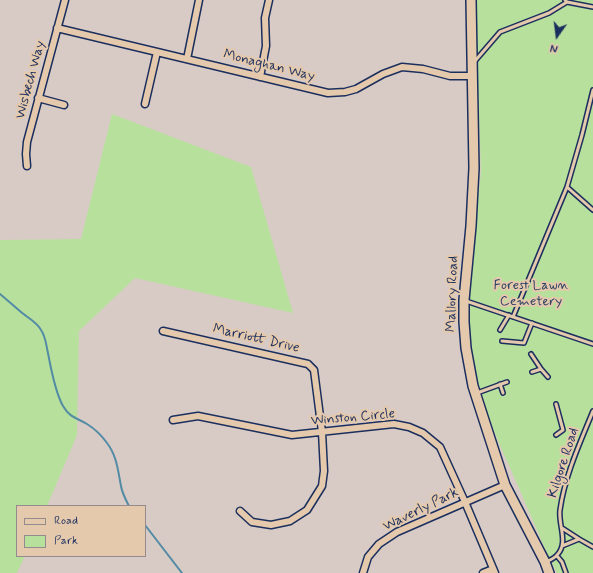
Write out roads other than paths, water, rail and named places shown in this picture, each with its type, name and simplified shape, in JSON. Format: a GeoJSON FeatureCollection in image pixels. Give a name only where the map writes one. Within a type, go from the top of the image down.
{"type":"FeatureCollection","features":[{"type":"Feature","properties":{"kind":"street","name":"Wisbech Way"},"geometry":{"type":"LineString","coordinates":[[27,166],[27,142],[65,0]]}},
{"type":"Feature","properties":{"kind":"street"},"geometry":{"type":"LineString","coordinates":[[187,59],[199,0]]}},
{"type":"Feature","properties":{"kind":"street"},"geometry":{"type":"LineString","coordinates":[[260,77],[266,46],[265,18],[269,0]]}},
{"type":"Feature","properties":{"kind":"street","name":"Mallory Road"},"geometry":{"type":"LineString","coordinates":[[471,0],[474,168],[471,226],[464,300],[466,348],[473,386],[505,485],[545,562],[549,573]]}},
{"type":"Feature","properties":{"kind":"street","name":"Monaghan Way"},"geometry":{"type":"LineString","coordinates":[[57,28],[328,93],[345,92],[356,89],[383,74],[402,67],[423,69],[450,76],[472,76]]}},
{"type":"Feature","properties":{"kind":"street"},"geometry":{"type":"LineString","coordinates":[[145,104],[158,52]]}},
{"type":"Feature","properties":{"kind":"street"},"geometry":{"type":"LineString","coordinates":[[38,98],[64,105]]}},
{"type":"Feature","properties":{"kind":"street","name":"Marriott Drive"},"geometry":{"type":"LineString","coordinates":[[163,330],[308,364],[314,370],[322,432],[324,471],[322,486],[307,510],[290,522],[271,525],[252,522],[240,511]]}},
{"type":"Feature","properties":{"kind":"street","name":"Winston Circle"},"geometry":{"type":"LineString","coordinates":[[174,420],[198,416],[292,435],[394,424],[409,427],[423,433],[440,447],[494,571]]}},
{"type":"Feature","properties":{"kind":"street","name":"Waverly Park"},"geometry":{"type":"LineString","coordinates":[[363,573],[368,557],[379,544],[397,532],[505,485]]}},
{"type":"Feature","properties":{"kind":"street"},"geometry":{"type":"LineString","coordinates":[[484,573],[494,571]]}},
{"type":"Feature","properties":{"kind":"lane"},"geometry":{"type":"LineString","coordinates":[[472,64],[500,32],[549,13],[566,1],[593,7]]}},
{"type":"Feature","properties":{"kind":"lane"},"geometry":{"type":"LineString","coordinates":[[500,330],[511,316],[566,187],[582,135],[593,90]]}},
{"type":"Feature","properties":{"kind":"lane"},"geometry":{"type":"LineString","coordinates":[[566,187],[593,210]]}},
{"type":"Feature","properties":{"kind":"lane"},"geometry":{"type":"LineString","coordinates":[[464,300],[593,344]]}},
{"type":"Feature","properties":{"kind":"lane"},"geometry":{"type":"LineString","coordinates":[[502,341],[524,343],[532,323]]}},
{"type":"Feature","properties":{"kind":"lane"},"geometry":{"type":"LineString","coordinates":[[531,354],[548,377]]}},
{"type":"Feature","properties":{"kind":"lane"},"geometry":{"type":"LineString","coordinates":[[532,372],[541,369]]}},
{"type":"Feature","properties":{"kind":"lane"},"geometry":{"type":"LineString","coordinates":[[475,393],[507,382]]}},
{"type":"Feature","properties":{"kind":"lane"},"geometry":{"type":"LineString","coordinates":[[500,384],[503,393]]}},
{"type":"Feature","properties":{"kind":"lane"},"geometry":{"type":"LineString","coordinates":[[556,404],[563,430],[556,435]]}},
{"type":"Feature","properties":{"kind":"lane","name":"Kilgore Road"},"geometry":{"type":"LineString","coordinates":[[557,556],[562,546],[563,539],[560,513],[565,484],[593,410]]}},
{"type":"Feature","properties":{"kind":"lane"},"geometry":{"type":"LineString","coordinates":[[562,528],[593,547]]}},
{"type":"Feature","properties":{"kind":"lane"},"geometry":{"type":"LineString","coordinates":[[562,546],[579,539]]}},
{"type":"Feature","properties":{"kind":"lane"},"geometry":{"type":"LineString","coordinates":[[545,562],[557,556],[562,562],[566,573]]}},
{"type":"Feature","properties":{"kind":"waterway"},"geometry":{"type":"LineString","coordinates":[[0,294],[35,322],[43,333],[60,400],[68,413],[93,428],[110,448],[117,464],[122,491],[128,505]]}},
{"type":"Feature","properties":{"kind":"waterway"},"geometry":{"type":"LineString","coordinates":[[146,526],[182,573]]}},
{"type":"Feature","properties":{"kind":"park label","name":"Forest Lawn Cemetery"},"geometry":{"type":"Point","coordinates":[531,294]}}]}
